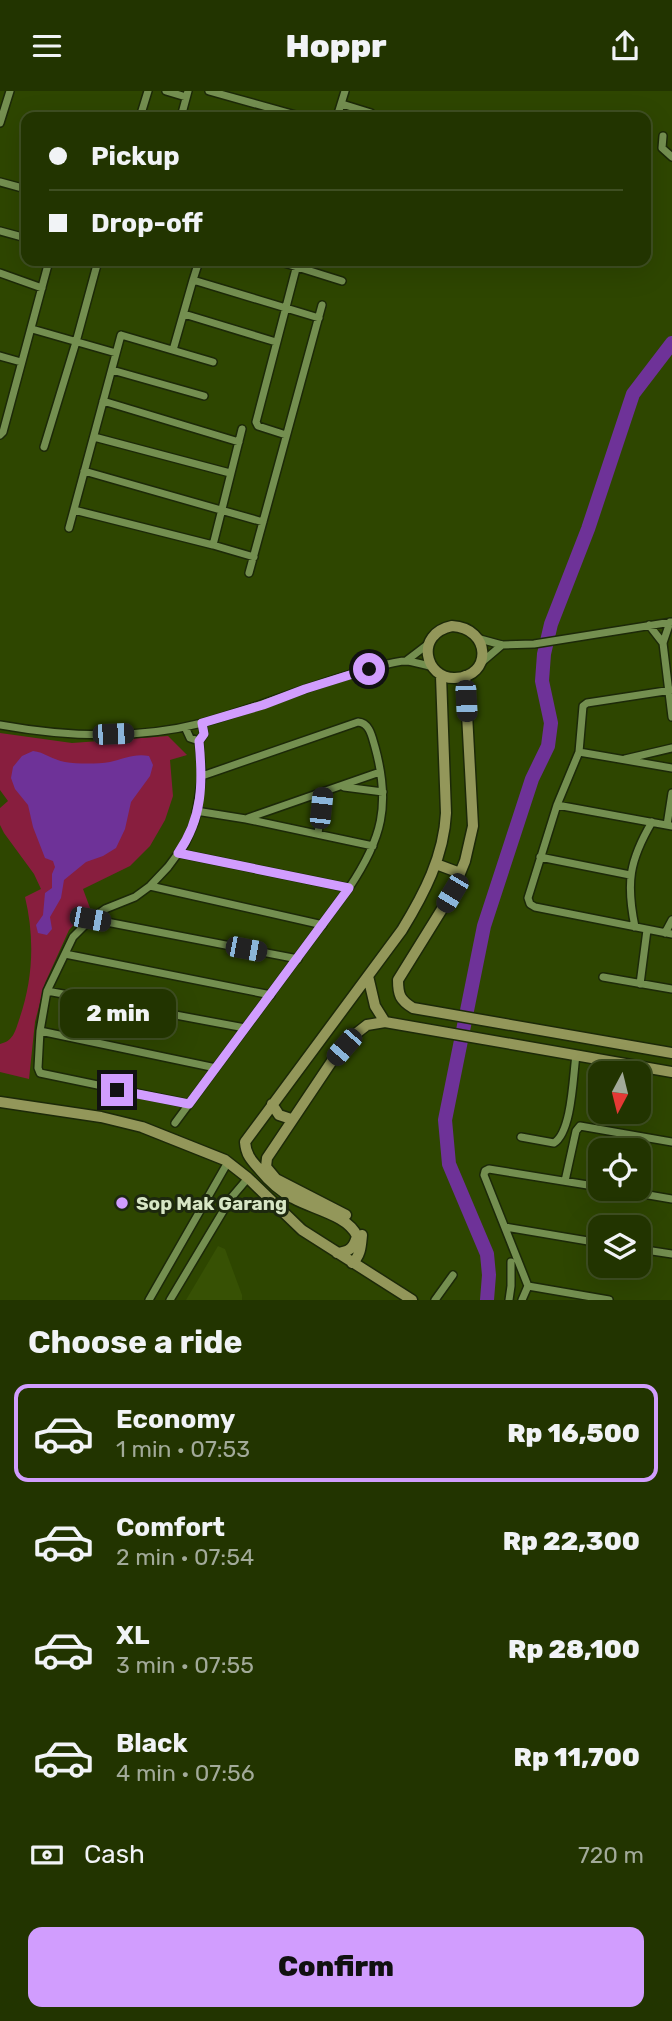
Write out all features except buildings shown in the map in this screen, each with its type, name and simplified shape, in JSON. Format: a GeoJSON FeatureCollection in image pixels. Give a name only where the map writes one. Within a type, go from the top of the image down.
{"type":"FeatureCollection","features":[{"type":"Feature","properties":{"kind":"street"},"geometry":{"type":"LineString","coordinates":[[0,123],[10,91]]}},
{"type":"Feature","properties":{"kind":"street"},"geometry":{"type":"LineString","coordinates":[[142,112],[148,91]]}},
{"type":"Feature","properties":{"kind":"street"},"geometry":{"type":"LineString","coordinates":[[166,91],[187,94],[182,112]]}},
{"type":"Feature","properties":{"kind":"street"},"geometry":{"type":"LineString","coordinates":[[209,91],[285,112]]}},
{"type":"Feature","properties":{"kind":"street"},"geometry":{"type":"LineString","coordinates":[[339,112],[343,92]]}},
{"type":"Feature","properties":{"kind":"street"},"geometry":{"type":"LineString","coordinates":[[342,104],[368,112]]}},
{"type":"Feature","properties":{"kind":"street"},"geometry":{"type":"LineString","coordinates":[[663,136],[662,148],[672,157]]}},
{"type":"Feature","properties":{"kind":"street"},"geometry":{"type":"LineString","coordinates":[[0,182],[21,188]]}},
{"type":"Feature","properties":{"kind":"street"},"geometry":{"type":"LineString","coordinates":[[0,231],[21,237]]}},
{"type":"Feature","properties":{"kind":"street"},"geometry":{"type":"LineString","coordinates":[[0,435],[48,266]]}},
{"type":"Feature","properties":{"kind":"street"},"geometry":{"type":"LineString","coordinates":[[44,447],[97,266]]}},
{"type":"Feature","properties":{"kind":"street"},"geometry":{"type":"LineString","coordinates":[[173,350],[197,266]]}},
{"type":"Feature","properties":{"kind":"street"},"geometry":{"type":"LineString","coordinates":[[286,435],[258,426],[256,422],[296,266]]}},
{"type":"Feature","properties":{"kind":"street"},"geometry":{"type":"LineString","coordinates":[[304,266],[341,281]]}},
{"type":"Feature","properties":{"kind":"street"},"geometry":{"type":"LineString","coordinates":[[0,282],[1,273],[42,288]]}},
{"type":"Feature","properties":{"kind":"street"},"geometry":{"type":"LineString","coordinates":[[193,280],[319,318]]}},
{"type":"Feature","properties":{"kind":"street"},"geometry":{"type":"LineString","coordinates":[[249,573],[322,305]]}},
{"type":"Feature","properties":{"kind":"street"},"geometry":{"type":"LineString","coordinates":[[184,314],[276,342]]}},
{"type":"Feature","properties":{"kind":"street"},"geometry":{"type":"LineString","coordinates":[[32,329],[116,353]]}},
{"type":"Feature","properties":{"kind":"street"},"geometry":{"type":"LineString","coordinates":[[69,528],[121,335],[213,362]]}},
{"type":"Feature","properties":{"kind":"street"},"geometry":{"type":"LineString","coordinates":[[0,356],[21,362]]}},
{"type":"Feature","properties":{"kind":"street"},"geometry":{"type":"LineString","coordinates":[[112,370],[204,396]]}},
{"type":"Feature","properties":{"kind":"street"},"geometry":{"type":"LineString","coordinates":[[103,401],[239,442]]}},
{"type":"Feature","properties":{"kind":"street"},"geometry":{"type":"LineString","coordinates":[[213,545],[242,429]]}},
{"type":"Feature","properties":{"kind":"street"},"geometry":{"type":"LineString","coordinates":[[94,437],[230,473]]}},
{"type":"Feature","properties":{"kind":"street"},"geometry":{"type":"LineString","coordinates":[[84,471],[263,522]]}},
{"type":"Feature","properties":{"kind":"street"},"geometry":{"type":"LineString","coordinates":[[74,510],[254,557]]}},
{"type":"Feature","properties":{"kind":"street"},"geometry":{"type":"LineString","coordinates":[[0,725],[42,733],[92,735],[133,734],[185,727],[263,705],[351,674],[406,661],[427,645],[435,633],[452,626],[462,627],[480,639],[502,645],[563,640],[671,622],[663,643]]}},
{"type":"Feature","properties":{"kind":"street"},"geometry":{"type":"LineString","coordinates":[[649,625],[663,643],[671,690],[672,717]]}},
{"type":"Feature","properties":{"kind":"street"},"geometry":{"type":"LineString","coordinates":[[480,639],[482,662]]}},
{"type":"Feature","properties":{"kind":"street"},"geometry":{"type":"LineString","coordinates":[[337,1253],[349,1251],[353,1247],[357,1236],[354,1228],[344,1220],[293,1198],[278,1188],[246,1154],[245,1142],[402,930],[436,863],[445,833],[446,813],[441,676],[433,667],[427,645]]}},
{"type":"Feature","properties":{"kind":"street"},"geometry":{"type":"LineString","coordinates":[[441,676],[465,676],[476,670],[502,645]]}},
{"type":"Feature","properties":{"kind":"street"},"geometry":{"type":"LineString","coordinates":[[406,661],[433,667]]}},
{"type":"Feature","properties":{"kind":"street"},"geometry":{"type":"LineString","coordinates":[[465,676],[473,826],[452,893],[398,980],[401,1001],[413,1008],[672,1053]]}},
{"type":"Feature","properties":{"kind":"street"},"geometry":{"type":"LineString","coordinates":[[671,690],[587,703],[583,706],[579,752],[557,804],[528,898],[530,904],[535,907],[647,930],[668,933],[672,919]]}},
{"type":"Feature","properties":{"kind":"street"},"geometry":{"type":"LineString","coordinates":[[175,1123],[363,868],[382,816],[383,792],[373,739],[367,725],[358,722],[202,776]]}},
{"type":"Feature","properties":{"kind":"street"},"geometry":{"type":"LineString","coordinates":[[189,1104],[40,1073],[38,1068],[40,1031],[47,991],[73,937],[90,919],[105,909],[135,897],[150,886],[168,867],[191,831],[202,776],[199,741],[204,734],[202,723]]}},
{"type":"Feature","properties":{"kind":"street"},"geometry":{"type":"LineString","coordinates":[[185,727],[190,738],[199,741]]}},
{"type":"Feature","properties":{"kind":"street"},"geometry":{"type":"LineString","coordinates":[[622,759],[672,748]]}},
{"type":"Feature","properties":{"kind":"street"},"geometry":{"type":"LineString","coordinates":[[579,752],[672,768]]}},
{"type":"Feature","properties":{"kind":"street"},"geometry":{"type":"LineString","coordinates":[[246,818],[380,772]]}},
{"type":"Feature","properties":{"kind":"street"},"geometry":{"type":"LineString","coordinates":[[340,786],[383,792]]}},
{"type":"Feature","properties":{"kind":"street"},"geometry":{"type":"LineString","coordinates":[[318,834],[323,792]]}},
{"type":"Feature","properties":{"kind":"street"},"geometry":{"type":"LineString","coordinates":[[557,804],[670,825],[672,793]]}},
{"type":"Feature","properties":{"kind":"street"},"geometry":{"type":"LineString","coordinates":[[196,811],[246,818],[373,846]]}},
{"type":"Feature","properties":{"kind":"street"},"geometry":{"type":"LineString","coordinates":[[635,927],[630,902],[630,875],[638,845],[652,822]]}},
{"type":"Feature","properties":{"kind":"street"},"geometry":{"type":"LineString","coordinates":[[178,853],[349,888]]}},
{"type":"Feature","properties":{"kind":"street"},"geometry":{"type":"LineString","coordinates":[[540,857],[630,875]]}},
{"type":"Feature","properties":{"kind":"street"},"geometry":{"type":"LineString","coordinates":[[436,863],[460,873]]}},
{"type":"Feature","properties":{"kind":"street"},"geometry":{"type":"LineString","coordinates":[[150,886],[323,925]]}},
{"type":"Feature","properties":{"kind":"street"},"geometry":{"type":"LineString","coordinates":[[90,919],[298,959]]}},
{"type":"Feature","properties":{"kind":"street"},"geometry":{"type":"LineString","coordinates":[[640,983],[647,930]]}},
{"type":"Feature","properties":{"kind":"street"},"geometry":{"type":"LineString","coordinates":[[65,954],[271,995]]}},
{"type":"Feature","properties":{"kind":"street"},"geometry":{"type":"LineString","coordinates":[[368,976],[375,1006],[385,1022]]}},
{"type":"Feature","properties":{"kind":"street"},"geometry":{"type":"LineString","coordinates":[[603,977],[672,989]]}},
{"type":"Feature","properties":{"kind":"street"},"geometry":{"type":"LineString","coordinates":[[47,991],[244,1028]]}},
{"type":"Feature","properties":{"kind":"street"},"geometry":{"type":"LineString","coordinates":[[352,1263],[362,1244],[359,1228],[344,1214],[276,1179],[266,1167],[267,1158],[291,1119],[334,1058],[353,1036],[367,1025],[385,1022],[672,1072]]}},
{"type":"Feature","properties":{"kind":"street"},"geometry":{"type":"LineString","coordinates":[[40,1031],[216,1068]]}},
{"type":"Feature","properties":{"kind":"street"},"geometry":{"type":"LineString","coordinates":[[521,1137],[554,1143],[563,1134],[576,1055]]}},
{"type":"Feature","properties":{"kind":"street"},"geometry":{"type":"LineString","coordinates":[[0,1102],[101,1117],[142,1127],[228,1162],[302,1230],[412,1300]]}},
{"type":"Feature","properties":{"kind":"street"},"geometry":{"type":"LineString","coordinates":[[272,1104],[279,1115],[291,1119]]}},
{"type":"Feature","properties":{"kind":"street"},"geometry":{"type":"LineString","coordinates":[[565,1181],[576,1131],[580,1126],[672,1142]]}},
{"type":"Feature","properties":{"kind":"street"},"geometry":{"type":"LineString","coordinates":[[149,1300],[228,1162]]}},
{"type":"Feature","properties":{"kind":"street"},"geometry":{"type":"LineString","coordinates":[[522,1300],[528,1286],[484,1175],[485,1171],[489,1169],[588,1185]]}},
{"type":"Feature","properties":{"kind":"street"},"geometry":{"type":"LineString","coordinates":[[170,1300],[231,1198],[248,1178]]}},
{"type":"Feature","properties":{"kind":"street"},"geometry":{"type":"LineString","coordinates":[[651,1195],[672,1199]]}},
{"type":"Feature","properties":{"kind":"street"},"geometry":{"type":"LineString","coordinates":[[505,1227],[588,1241]]}},
{"type":"Feature","properties":{"kind":"street"},"geometry":{"type":"LineString","coordinates":[[651,1251],[672,1254]]}},
{"type":"Feature","properties":{"kind":"street"},"geometry":{"type":"LineString","coordinates":[[509,1300],[511,1262]]}},
{"type":"Feature","properties":{"kind":"street"},"geometry":{"type":"LineString","coordinates":[[435,1300],[453,1275]]}},
{"type":"Feature","properties":{"kind":"street"},"geometry":{"type":"LineString","coordinates":[[528,1286],[609,1300]]}},
{"type":"Feature","properties":{"kind":"shaded area"},"geometry":{"type":"Polygon","coordinates":[[[0,733],[72,743],[168,736],[187,755],[170,760],[173,796],[165,820],[150,846],[130,866],[83,889],[90,908],[69,930],[45,983],[35,1022],[29,1079],[0,1072],[0,1044],[8,1041],[15,1032],[30,975],[30,928],[25,897],[41,889],[34,874],[0,825],[0,808],[8,801],[0,790],[0,733]]]}},
{"type":"Feature","properties":{"kind":"shaded area"},"geometry":{"type":"Polygon","coordinates":[[[33,751],[70,763],[110,762],[144,755],[149,756],[153,765],[150,776],[131,802],[125,829],[116,848],[86,862],[64,880],[61,898],[50,917],[52,929],[47,935],[38,933],[36,925],[43,915],[45,893],[52,888],[55,867],[53,861],[45,858],[28,805],[15,789],[11,778],[13,767],[22,756],[33,751]]]}},
{"type":"Feature","properties":{"kind":"shaded area"},"geometry":{"type":"Polygon","coordinates":[[[218,1246],[225,1249],[242,1300],[186,1300],[218,1246]]]}},
{"type":"Feature","properties":{"kind":"waterway"},"geometry":{"type":"LineString","coordinates":[[487,1300],[487,1254],[449,1164],[445,1120],[484,926],[532,779],[548,746],[551,723],[542,681],[544,654],[551,624],[588,529],[633,394],[672,343]]}},
{"type":"Feature","properties":{"kind":"place","name":"Sop Mak Garang"},"geometry":{"type":"Point","coordinates":[122,1203]}},
{"type":"Feature","properties":{"kind":"route"},"geometry":{"type":"LineString","coordinates":[[117,1090],[189,1104],[349,888],[178,853],[195,821],[202,776],[199,741],[204,734],[202,723],[369,669]]}}]}
